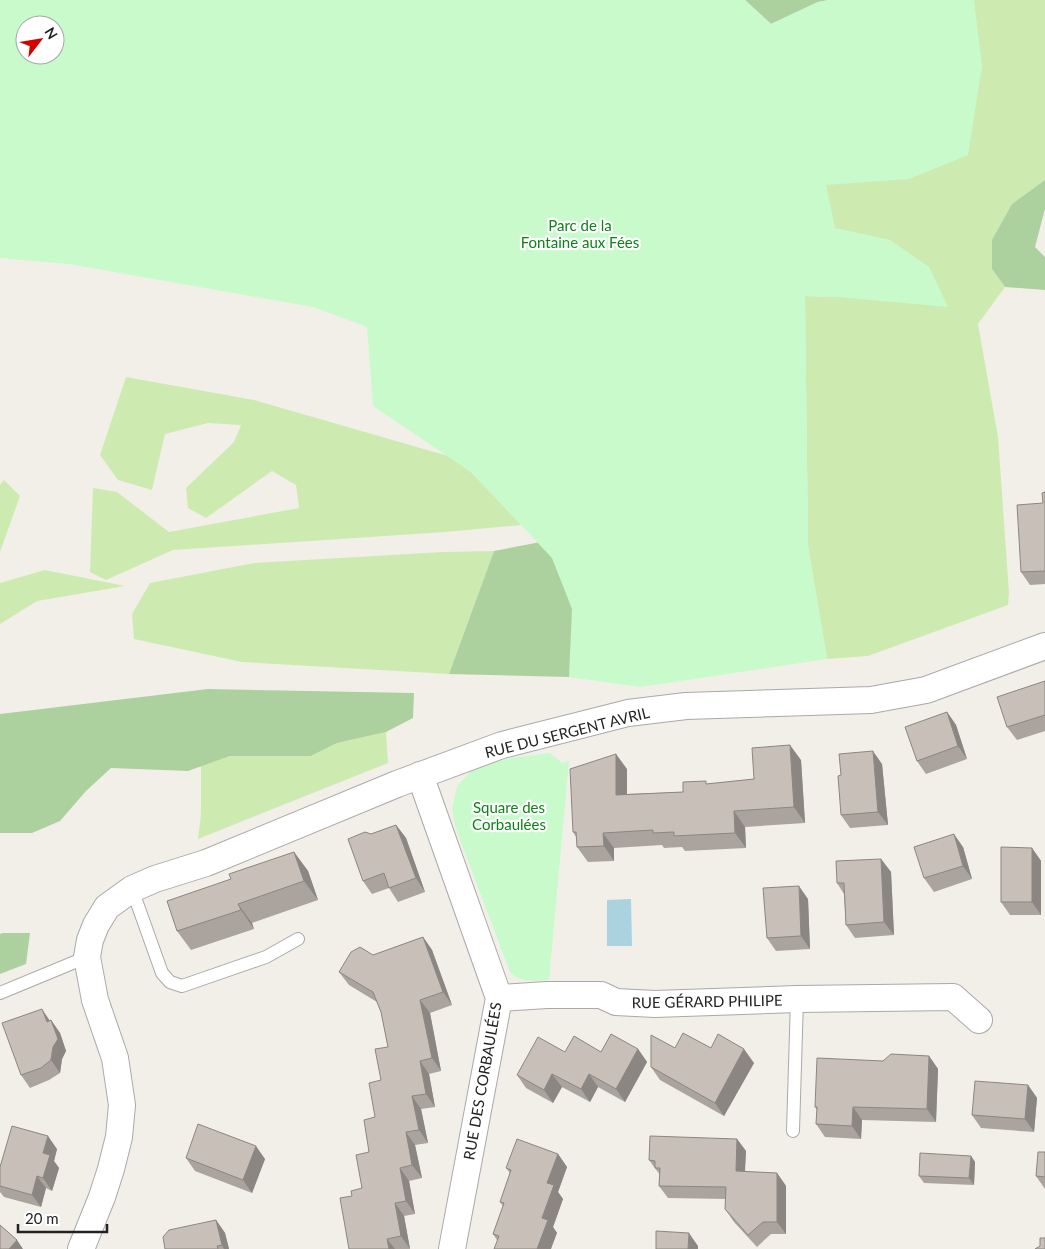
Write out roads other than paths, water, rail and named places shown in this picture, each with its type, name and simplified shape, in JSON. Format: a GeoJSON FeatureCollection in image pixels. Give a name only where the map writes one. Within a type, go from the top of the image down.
{"type":"FeatureCollection","features":[{"type":"Feature","properties":{"kind":"street","name":"RUE DU SERGENT AVRIL"},"geometry":{"type":"LineString","coordinates":[[87,957],[90,940],[96,925],[107,907],[132,889],[155,879],[206,863],[420,775],[502,745],[628,713],[686,706],[871,700],[926,690],[1045,646]]}},
{"type":"Feature","properties":{"kind":"street","name":"RUE DES CORBAULÉES"},"geometry":{"type":"LineString","coordinates":[[420,775],[499,998],[452,1249]]}},
{"type":"Feature","properties":{"kind":"street"},"geometry":{"type":"LineString","coordinates":[[80,1249],[102,1197],[111,1169],[119,1137],[122,1105],[114,1058],[95,1000],[87,957]]}},
{"type":"Feature","properties":{"kind":"street","name":"RUE GÉRARD PHILIPE"},"geometry":{"type":"LineString","coordinates":[[499,998],[547,995],[601,995],[616,1002],[655,1004],[797,999],[953,997],[979,1020]]}},
{"type":"Feature","properties":{"kind":"lane"},"geometry":{"type":"LineString","coordinates":[[132,889],[162,973],[170,982],[182,986],[266,957],[298,939]]}},
{"type":"Feature","properties":{"kind":"lane"},"geometry":{"type":"LineString","coordinates":[[0,993],[87,957]]}},
{"type":"Feature","properties":{"kind":"lane","name":"RUE GÉRARD PHILIPE"},"geometry":{"type":"LineString","coordinates":[[793,1131],[797,999]]}},
{"type":"Feature","properties":{"kind":"water"},"geometry":{"type":"Polygon","coordinates":[[[631,899],[632,946],[607,946],[607,900],[631,899]]]}},
{"type":"Feature","properties":{"kind":"park label","name":"Parc de la Fontaine aux Fées"},"geometry":{"type":"Point","coordinates":[580,234]}},
{"type":"Feature","properties":{"kind":"park label","name":"Square des Corbaulées"},"geometry":{"type":"Point","coordinates":[509,816]}}]}
